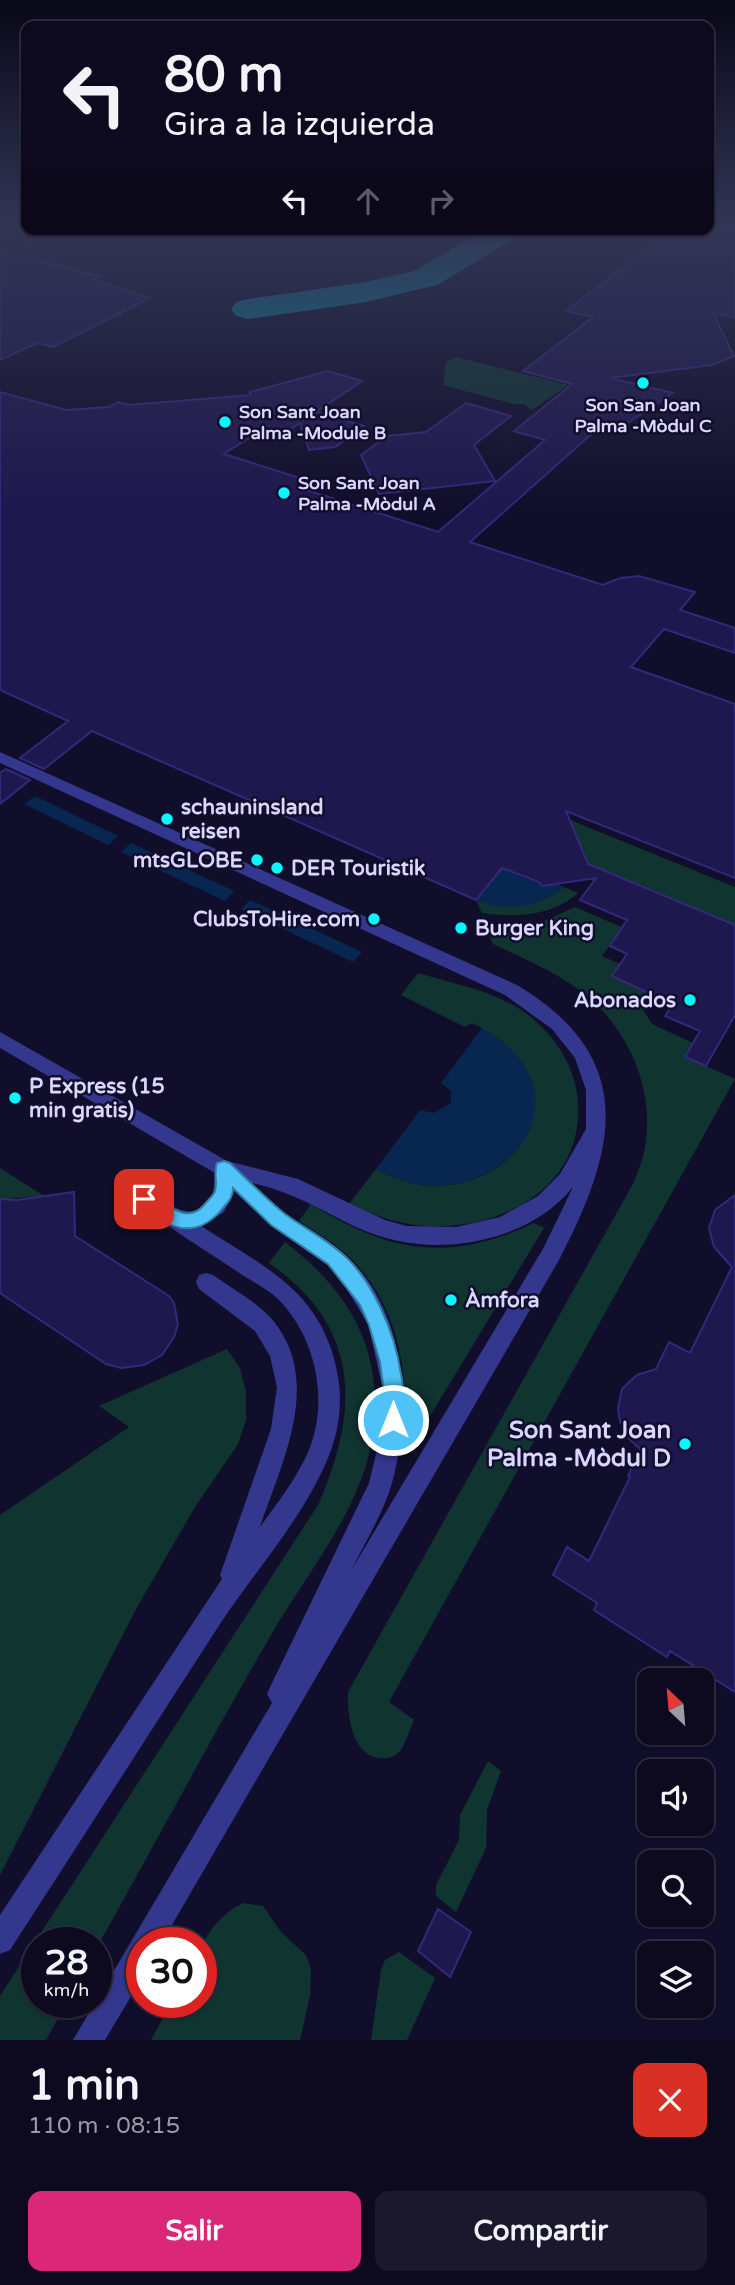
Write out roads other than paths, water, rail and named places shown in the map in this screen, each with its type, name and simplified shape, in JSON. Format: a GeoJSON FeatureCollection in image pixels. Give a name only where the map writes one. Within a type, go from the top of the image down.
{"type":"FeatureCollection","features":[{"type":"Feature","properties":{"kind":"street"},"geometry":{"type":"LineString","coordinates":[[0,757],[534,1003],[566,1031],[589,1066],[596,1098],[593,1160],[571,1218],[448,1433],[155,1927]]}},
{"type":"Feature","properties":{"kind":"street"},"geometry":{"type":"LineString","coordinates":[[0,1039],[224,1168],[278,1219],[334,1258],[366,1299],[378,1323],[390,1362],[394,1405],[392,1434],[380,1485],[232,1795]]}},
{"type":"Feature","properties":{"kind":"street"},"geometry":{"type":"LineString","coordinates":[[224,1168],[298,1186],[343,1212],[388,1231],[421,1236],[452,1236],[500,1226],[524,1216],[544,1202],[572,1173],[596,1127]]}},
{"type":"Feature","properties":{"kind":"street"},"geometry":{"type":"LineString","coordinates":[[172,1218],[190,1222],[208,1214],[224,1194],[224,1168]]}},
{"type":"Feature","properties":{"kind":"street"},"geometry":{"type":"LineString","coordinates":[[0,1940],[225,1595],[292,1499],[317,1456],[325,1434],[328,1411],[326,1364],[310,1325],[298,1306],[285,1292],[144,1199]]}},
{"type":"Feature","properties":{"kind":"street"},"geometry":{"type":"LineString","coordinates":[[206,1282],[262,1324],[280,1353],[288,1387],[282,1429],[225,1595]]}},
{"type":"Feature","properties":{"kind":"street"},"geometry":{"type":"LineString","coordinates":[[88,2040],[126,1977]]}},
{"type":"Feature","properties":{"kind":"water"},"geometry":{"type":"Polygon","coordinates":[[[35,796],[118,836],[108,845],[24,804],[35,796]]]}},
{"type":"Feature","properties":{"kind":"water"},"geometry":{"type":"Polygon","coordinates":[[[131,843],[234,891],[225,901],[121,852],[131,843]]]}},
{"type":"Feature","properties":{"kind":"water"},"geometry":{"type":"Polygon","coordinates":[[[506,863],[517,875],[530,880],[538,876],[544,886],[550,881],[564,887],[544,900],[522,906],[499,906],[476,900],[506,863]]]}},
{"type":"Feature","properties":{"kind":"water"},"geometry":{"type":"Polygon","coordinates":[[[250,900],[362,952],[353,962],[241,909],[250,900]]]}},
{"type":"Feature","properties":{"kind":"water"},"geometry":{"type":"Polygon","coordinates":[[[482,1028],[518,1057],[534,1089],[533,1120],[518,1149],[491,1171],[457,1184],[417,1184],[376,1169],[420,1110],[434,1113],[451,1103],[451,1091],[441,1083],[482,1028]]]}},
{"type":"Feature","properties":{"kind":"place","name":"Son San Joan Palma -Mòdul C"},"geometry":{"type":"Point","coordinates":[643,383]}},
{"type":"Feature","properties":{"kind":"place","name":"Son Sant Joan Palma -Module B"},"geometry":{"type":"Point","coordinates":[225,422]}},
{"type":"Feature","properties":{"kind":"place","name":"Son Sant Joan Palma -Mòdul A"},"geometry":{"type":"Point","coordinates":[284,493]}},
{"type":"Feature","properties":{"kind":"place","name":"schauninsland reisen"},"geometry":{"type":"Point","coordinates":[167,819]}},
{"type":"Feature","properties":{"kind":"place","name":"mtsGLOBE"},"geometry":{"type":"Point","coordinates":[257,860]}},
{"type":"Feature","properties":{"kind":"place","name":"DER Touristik"},"geometry":{"type":"Point","coordinates":[277,868]}},
{"type":"Feature","properties":{"kind":"place","name":"ClubsToHire.com"},"geometry":{"type":"Point","coordinates":[374,919]}},
{"type":"Feature","properties":{"kind":"place","name":"Burger King"},"geometry":{"type":"Point","coordinates":[461,928]}},
{"type":"Feature","properties":{"kind":"place","name":"Abonados"},"geometry":{"type":"Point","coordinates":[690,1000]}},
{"type":"Feature","properties":{"kind":"place","name":"P Express (15 min gratis)"},"geometry":{"type":"Point","coordinates":[15,1098]}},
{"type":"Feature","properties":{"kind":"place","name":"Àmfora"},"geometry":{"type":"Point","coordinates":[451,1300]}},
{"type":"Feature","properties":{"kind":"place","name":"Son Sant Joan Palma -Mòdul D"},"geometry":{"type":"Point","coordinates":[685,1444]}}]}
